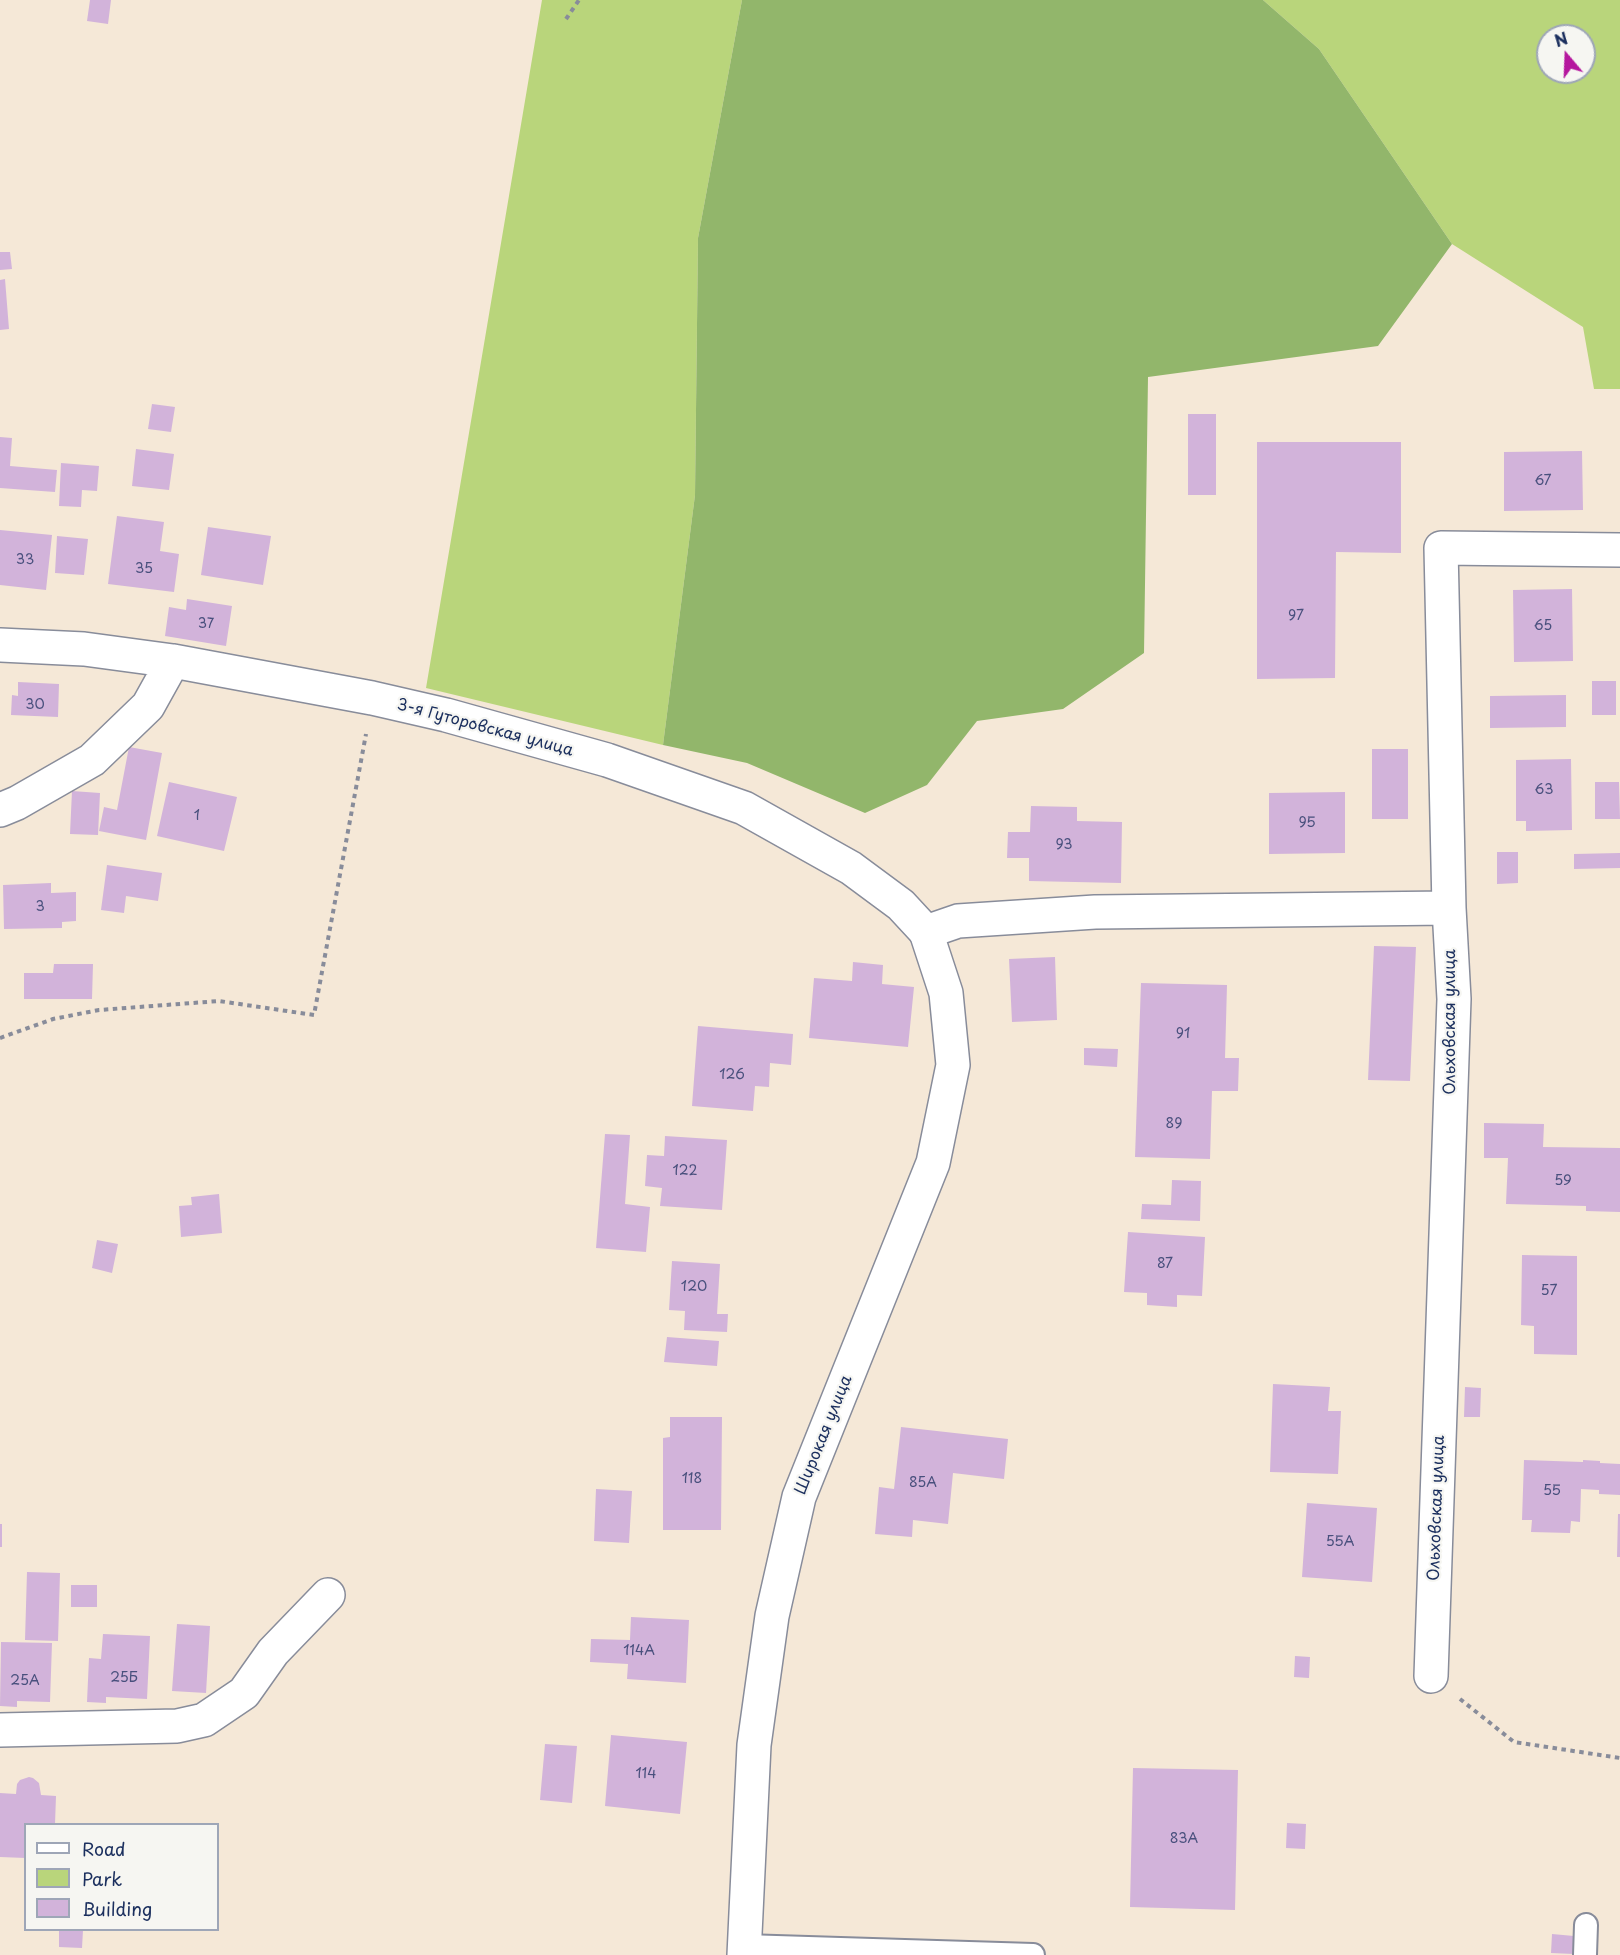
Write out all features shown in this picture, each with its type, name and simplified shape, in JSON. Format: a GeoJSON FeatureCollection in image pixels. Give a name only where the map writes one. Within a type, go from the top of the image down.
{"type":"FeatureCollection","features":[{"type":"Feature","properties":{"kind":"street","name":"Ольховская улица"},"geometry":{"type":"LineString","coordinates":[[1431,1676],[1454,999],[1449,908],[1441,548],[1620,550]]}},
{"type":"Feature","properties":{"kind":"street","name":"3-я Гуторовская улица"},"geometry":{"type":"LineString","coordinates":[[0,645],[84,649],[173,661],[372,698],[446,715],[607,760],[744,808],[851,868],[901,905],[926,932]]}},
{"type":"Feature","properties":{"kind":"street"},"geometry":{"type":"LineString","coordinates":[[0,810],[17,803],[92,760],[148,706],[173,661]]}},
{"type":"Feature","properties":{"kind":"street"},"geometry":{"type":"LineString","coordinates":[[926,932],[958,921],[1095,912],[1449,908]]}},
{"type":"Feature","properties":{"kind":"street","name":"Широкая улица"},"geometry":{"type":"LineString","coordinates":[[744,1950],[754,1745],[771,1616],[799,1497],[933,1163],[952,1065],[946,993],[926,932]]}},
{"type":"Feature","properties":{"kind":"street"},"geometry":{"type":"LineString","coordinates":[[0,1730],[177,1726],[204,1720],[244,1693],[273,1652],[328,1595]]}},
{"type":"Feature","properties":{"kind":"lane"},"geometry":{"type":"LineString","coordinates":[[1585,1955],[1586,1925]]}},
{"type":"Feature","properties":{"kind":"lane"},"geometry":{"type":"LineString","coordinates":[[744,1950],[1033,1955]]}},
{"type":"Feature","properties":{"kind":"path"},"geometry":{"type":"LineString","coordinates":[[566,19],[579,0]]}},
{"type":"Feature","properties":{"kind":"path"},"geometry":{"type":"LineString","coordinates":[[0,1038],[53,1018],[99,1010],[219,1001],[314,1015],[372,698]]}},
{"type":"Feature","properties":{"kind":"path"},"geometry":{"type":"LineString","coordinates":[[1431,1676],[1514,1742],[1620,1758]]}},
{"type":"Feature","properties":{"kind":"green space"},"geometry":{"type":"Polygon","coordinates":[[[542,0],[742,0],[698,238],[695,495],[663,745],[426,688],[542,0]]]}},
{"type":"Feature","properties":{"kind":"green space"},"geometry":{"type":"Polygon","coordinates":[[[742,0],[1263,0],[1319,49],[1452,244],[1378,346],[1148,377],[1144,653],[1063,709],[977,721],[927,785],[865,813],[747,763],[663,745],[695,495],[698,238],[742,0]]]}},
{"type":"Feature","properties":{"kind":"green space"},"geometry":{"type":"Polygon","coordinates":[[[1263,0],[1620,0],[1620,389],[1594,389],[1583,327],[1452,244],[1319,49],[1263,0]]]}},
{"type":"Feature","properties":{"kind":"building"},"geometry":{"type":"Polygon","coordinates":[[[90,0],[111,0],[108,24],[87,21],[90,0]]]}},
{"type":"Feature","properties":{"kind":"building"},"geometry":{"type":"Polygon","coordinates":[[[0,252],[10,252],[12,269],[0,270],[0,252]]]}},
{"type":"Feature","properties":{"kind":"building"},"geometry":{"type":"Polygon","coordinates":[[[5,279],[9,329],[0,330],[0,280],[5,279]]]}},
{"type":"Feature","properties":{"kind":"building"},"geometry":{"type":"Polygon","coordinates":[[[152,404],[175,407],[171,432],[148,429],[152,404]]]}},
{"type":"Feature","properties":{"kind":"building"},"geometry":{"type":"Polygon","coordinates":[[[1188,414],[1216,414],[1216,495],[1188,495],[1188,414]]]}},
{"type":"Feature","properties":{"kind":"building"},"geometry":{"type":"Polygon","coordinates":[[[0,437],[12,438],[10,466],[57,470],[55,492],[0,488],[0,437]]]}},
{"type":"Feature","properties":{"kind":"building"},"geometry":{"type":"Polygon","coordinates":[[[1257,442],[1401,442],[1401,553],[1336,552],[1335,678],[1257,679],[1257,442]]]}},
{"type":"Feature","properties":{"kind":"building"},"geometry":{"type":"Polygon","coordinates":[[[136,449],[174,454],[169,490],[132,486],[136,449]]]}},
{"type":"Feature","properties":{"kind":"building"},"geometry":{"type":"Polygon","coordinates":[[[1582,451],[1583,510],[1504,511],[1504,452],[1582,451]]]}},
{"type":"Feature","properties":{"kind":"building"},"geometry":{"type":"Polygon","coordinates":[[[61,463],[99,466],[97,491],[82,490],[81,507],[59,506],[61,463]]]}},
{"type":"Feature","properties":{"kind":"building"},"geometry":{"type":"Polygon","coordinates":[[[117,516],[164,522],[160,551],[179,554],[174,592],[108,584],[117,516]]]}},
{"type":"Feature","properties":{"kind":"building"},"geometry":{"type":"Polygon","coordinates":[[[208,527],[271,536],[263,585],[201,575],[208,527]]]}},
{"type":"Feature","properties":{"kind":"building"},"geometry":{"type":"Polygon","coordinates":[[[0,530],[52,535],[46,590],[0,585],[0,530]]]}},
{"type":"Feature","properties":{"kind":"building"},"geometry":{"type":"Polygon","coordinates":[[[57,536],[88,539],[84,575],[55,573],[57,536]]]}},
{"type":"Feature","properties":{"kind":"building"},"geometry":{"type":"Polygon","coordinates":[[[1572,589],[1573,661],[1514,662],[1513,590],[1572,589]]]}},
{"type":"Feature","properties":{"kind":"building"},"geometry":{"type":"Polygon","coordinates":[[[187,599],[232,606],[226,646],[165,636],[169,607],[186,610],[187,599]]]}},
{"type":"Feature","properties":{"kind":"building"},"geometry":{"type":"Polygon","coordinates":[[[1592,681],[1616,681],[1616,715],[1592,715],[1592,681]]]}},
{"type":"Feature","properties":{"kind":"building"},"geometry":{"type":"Polygon","coordinates":[[[18,682],[59,684],[58,717],[11,715],[12,695],[18,696],[18,682]]]}},
{"type":"Feature","properties":{"kind":"building"},"geometry":{"type":"Polygon","coordinates":[[[1566,695],[1566,727],[1490,728],[1490,696],[1566,695]]]}},
{"type":"Feature","properties":{"kind":"building"},"geometry":{"type":"Polygon","coordinates":[[[129,747],[162,753],[146,840],[99,831],[104,807],[117,810],[129,747]]]}},
{"type":"Feature","properties":{"kind":"building"},"geometry":{"type":"Polygon","coordinates":[[[1372,749],[1408,749],[1408,819],[1372,819],[1372,749]]]}},
{"type":"Feature","properties":{"kind":"building"},"geometry":{"type":"Polygon","coordinates":[[[1571,759],[1572,830],[1526,831],[1526,821],[1516,821],[1516,760],[1571,759]]]}},
{"type":"Feature","properties":{"kind":"building"},"geometry":{"type":"Polygon","coordinates":[[[169,782],[237,797],[224,851],[157,836],[169,782]]]}},
{"type":"Feature","properties":{"kind":"building"},"geometry":{"type":"Polygon","coordinates":[[[1595,782],[1619,782],[1620,819],[1595,819],[1595,782]]]}},
{"type":"Feature","properties":{"kind":"building"},"geometry":{"type":"Polygon","coordinates":[[[72,791],[100,793],[98,835],[70,834],[72,791]]]}},
{"type":"Feature","properties":{"kind":"building"},"geometry":{"type":"Polygon","coordinates":[[[1345,792],[1345,853],[1269,854],[1269,793],[1345,792]]]}},
{"type":"Feature","properties":{"kind":"building"},"geometry":{"type":"Polygon","coordinates":[[[1031,806],[1077,807],[1077,821],[1122,822],[1121,883],[1029,881],[1029,858],[1007,858],[1008,832],[1030,832],[1031,806]]]}},
{"type":"Feature","properties":{"kind":"building"},"geometry":{"type":"Polygon","coordinates":[[[1497,852],[1518,852],[1518,883],[1497,884],[1497,852]]]}},
{"type":"Feature","properties":{"kind":"building"},"geometry":{"type":"Polygon","coordinates":[[[1620,853],[1620,868],[1574,869],[1574,854],[1620,853]]]}},
{"type":"Feature","properties":{"kind":"building"},"geometry":{"type":"Polygon","coordinates":[[[107,865],[162,873],[158,901],[126,896],[124,913],[101,910],[107,865]]]}},
{"type":"Feature","properties":{"kind":"building"},"geometry":{"type":"Polygon","coordinates":[[[51,883],[51,893],[76,892],[76,921],[62,922],[62,928],[4,929],[3,885],[51,883]]]}},
{"type":"Feature","properties":{"kind":"building"},"geometry":{"type":"Polygon","coordinates":[[[1374,946],[1416,947],[1410,1081],[1368,1080],[1374,946]]]}},
{"type":"Feature","properties":{"kind":"building"},"geometry":{"type":"Polygon","coordinates":[[[1055,957],[1057,1020],[1012,1022],[1009,959],[1055,957]]]}},
{"type":"Feature","properties":{"kind":"building"},"geometry":{"type":"Polygon","coordinates":[[[853,962],[883,965],[882,984],[914,987],[908,1047],[809,1038],[814,978],[852,981],[853,962]]]}},
{"type":"Feature","properties":{"kind":"building"},"geometry":{"type":"Polygon","coordinates":[[[54,964],[93,964],[92,999],[24,999],[24,973],[53,973],[54,964]]]}},
{"type":"Feature","properties":{"kind":"building"},"geometry":{"type":"Polygon","coordinates":[[[1141,983],[1227,985],[1225,1058],[1239,1058],[1238,1091],[1212,1091],[1210,1159],[1135,1157],[1141,983]]]}},
{"type":"Feature","properties":{"kind":"building"},"geometry":{"type":"Polygon","coordinates":[[[698,1026],[793,1034],[791,1065],[770,1063],[769,1087],[755,1086],[753,1111],[692,1106],[698,1026]]]}},
{"type":"Feature","properties":{"kind":"building"},"geometry":{"type":"Polygon","coordinates":[[[1084,1048],[1118,1049],[1117,1067],[1084,1065],[1084,1048]]]}},
{"type":"Feature","properties":{"kind":"building"},"geometry":{"type":"Polygon","coordinates":[[[1484,1123],[1544,1124],[1543,1147],[1620,1148],[1620,1212],[1586,1211],[1586,1206],[1506,1204],[1508,1158],[1484,1158],[1484,1123]]]}},
{"type":"Feature","properties":{"kind":"building"},"geometry":{"type":"Polygon","coordinates":[[[605,1134],[630,1135],[625,1204],[650,1207],[646,1252],[596,1248],[605,1134]]]}},
{"type":"Feature","properties":{"kind":"building"},"geometry":{"type":"Polygon","coordinates":[[[665,1136],[727,1140],[722,1210],[660,1206],[662,1188],[645,1186],[647,1155],[664,1156],[665,1136]]]}},
{"type":"Feature","properties":{"kind":"building"},"geometry":{"type":"Polygon","coordinates":[[[1172,1180],[1201,1181],[1200,1221],[1141,1219],[1142,1204],[1171,1205],[1172,1180]]]}},
{"type":"Feature","properties":{"kind":"building"},"geometry":{"type":"Polygon","coordinates":[[[219,1194],[222,1233],[181,1237],[179,1206],[192,1205],[191,1197],[219,1194]]]}},
{"type":"Feature","properties":{"kind":"building"},"geometry":{"type":"Polygon","coordinates":[[[1128,1232],[1205,1237],[1202,1296],[1177,1295],[1177,1307],[1147,1305],[1147,1293],[1124,1292],[1128,1232]]]}},
{"type":"Feature","properties":{"kind":"building"},"geometry":{"type":"Polygon","coordinates":[[[97,1240],[118,1244],[112,1273],[92,1268],[97,1240]]]}},
{"type":"Feature","properties":{"kind":"building"},"geometry":{"type":"Polygon","coordinates":[[[1522,1255],[1577,1256],[1577,1355],[1534,1354],[1534,1326],[1521,1325],[1522,1255]]]}},
{"type":"Feature","properties":{"kind":"building"},"geometry":{"type":"Polygon","coordinates":[[[672,1261],[720,1264],[717,1314],[728,1314],[727,1332],[684,1330],[685,1311],[669,1310],[672,1261]]]}},
{"type":"Feature","properties":{"kind":"building"},"geometry":{"type":"Polygon","coordinates":[[[667,1337],[719,1341],[717,1366],[664,1362],[667,1337]]]}},
{"type":"Feature","properties":{"kind":"building"},"geometry":{"type":"Polygon","coordinates":[[[1273,1384],[1330,1387],[1328,1411],[1341,1411],[1338,1474],[1270,1472],[1273,1384]]]}},
{"type":"Feature","properties":{"kind":"building"},"geometry":{"type":"Polygon","coordinates":[[[1465,1387],[1481,1388],[1480,1417],[1464,1417],[1465,1387]]]}},
{"type":"Feature","properties":{"kind":"building"},"geometry":{"type":"Polygon","coordinates":[[[670,1417],[722,1417],[721,1530],[663,1530],[663,1438],[670,1437],[670,1417]]]}},
{"type":"Feature","properties":{"kind":"building"},"geometry":{"type":"Polygon","coordinates":[[[901,1427],[1008,1439],[1004,1479],[953,1473],[948,1524],[913,1520],[912,1537],[875,1534],[879,1487],[894,1489],[901,1427]]]}},
{"type":"Feature","properties":{"kind":"building"},"geometry":{"type":"Polygon","coordinates":[[[1524,1460],[1583,1462],[1583,1460],[1620,1464],[1620,1495],[1599,1494],[1599,1490],[1581,1489],[1580,1522],[1571,1521],[1570,1533],[1531,1532],[1532,1520],[1522,1520],[1524,1460]]]}},
{"type":"Feature","properties":{"kind":"building"},"geometry":{"type":"Polygon","coordinates":[[[596,1489],[632,1491],[629,1543],[594,1541],[596,1489]]]}},
{"type":"Feature","properties":{"kind":"building"},"geometry":{"type":"Polygon","coordinates":[[[1307,1503],[1377,1508],[1372,1582],[1302,1577],[1307,1503]]]}},
{"type":"Feature","properties":{"kind":"building"},"geometry":{"type":"Polygon","coordinates":[[[1618,1514],[1620,1514],[1620,1557],[1617,1557],[1618,1514]]]}},
{"type":"Feature","properties":{"kind":"building"},"geometry":{"type":"Polygon","coordinates":[[[0,1524],[2,1524],[2,1547],[0,1547],[0,1524]]]}},
{"type":"Feature","properties":{"kind":"building"},"geometry":{"type":"Polygon","coordinates":[[[27,1572],[60,1573],[58,1641],[25,1640],[27,1572]]]}},
{"type":"Feature","properties":{"kind":"building"},"geometry":{"type":"Polygon","coordinates":[[[71,1585],[97,1585],[97,1607],[71,1607],[71,1585]]]}},
{"type":"Feature","properties":{"kind":"building"},"geometry":{"type":"Polygon","coordinates":[[[631,1617],[689,1620],[686,1683],[627,1679],[628,1664],[590,1662],[591,1639],[630,1640],[631,1617]]]}},
{"type":"Feature","properties":{"kind":"building"},"geometry":{"type":"Polygon","coordinates":[[[177,1624],[210,1626],[206,1693],[172,1691],[177,1624]]]}},
{"type":"Feature","properties":{"kind":"building"},"geometry":{"type":"Polygon","coordinates":[[[103,1634],[150,1636],[147,1699],[106,1697],[106,1703],[87,1702],[89,1658],[101,1659],[103,1634]]]}},
{"type":"Feature","properties":{"kind":"building"},"geometry":{"type":"Polygon","coordinates":[[[1,1642],[52,1643],[50,1702],[17,1701],[17,1707],[0,1706],[1,1642]]]}},
{"type":"Feature","properties":{"kind":"building"},"geometry":{"type":"Polygon","coordinates":[[[1295,1656],[1310,1657],[1309,1678],[1294,1677],[1295,1656]]]}},
{"type":"Feature","properties":{"kind":"building"},"geometry":{"type":"Polygon","coordinates":[[[611,1735],[687,1742],[680,1814],[605,1806],[611,1735]]]}},
{"type":"Feature","properties":{"kind":"building"},"geometry":{"type":"Polygon","coordinates":[[[545,1744],[577,1746],[572,1803],[540,1800],[545,1744]]]}},
{"type":"Feature","properties":{"kind":"building"},"geometry":{"type":"Polygon","coordinates":[[[1133,1768],[1238,1770],[1235,1910],[1130,1907],[1133,1768]]]}},
{"type":"Feature","properties":{"kind":"building"},"geometry":{"type":"Polygon","coordinates":[[[33,1778],[39,1783],[41,1795],[56,1796],[55,1823],[24,1823],[24,1858],[0,1857],[0,1793],[16,1794],[20,1780],[33,1778]]]}},
{"type":"Feature","properties":{"kind":"building"},"geometry":{"type":"Polygon","coordinates":[[[1287,1823],[1306,1824],[1305,1849],[1286,1848],[1287,1823]]]}},
{"type":"Feature","properties":{"kind":"building"},"geometry":{"type":"Polygon","coordinates":[[[59,1931],[83,1931],[82,1948],[59,1947],[59,1931]]]}},
{"type":"Feature","properties":{"kind":"building"},"geometry":{"type":"Polygon","coordinates":[[[1552,1934],[1574,1936],[1574,1954],[1551,1953],[1552,1934]]]}}]}
